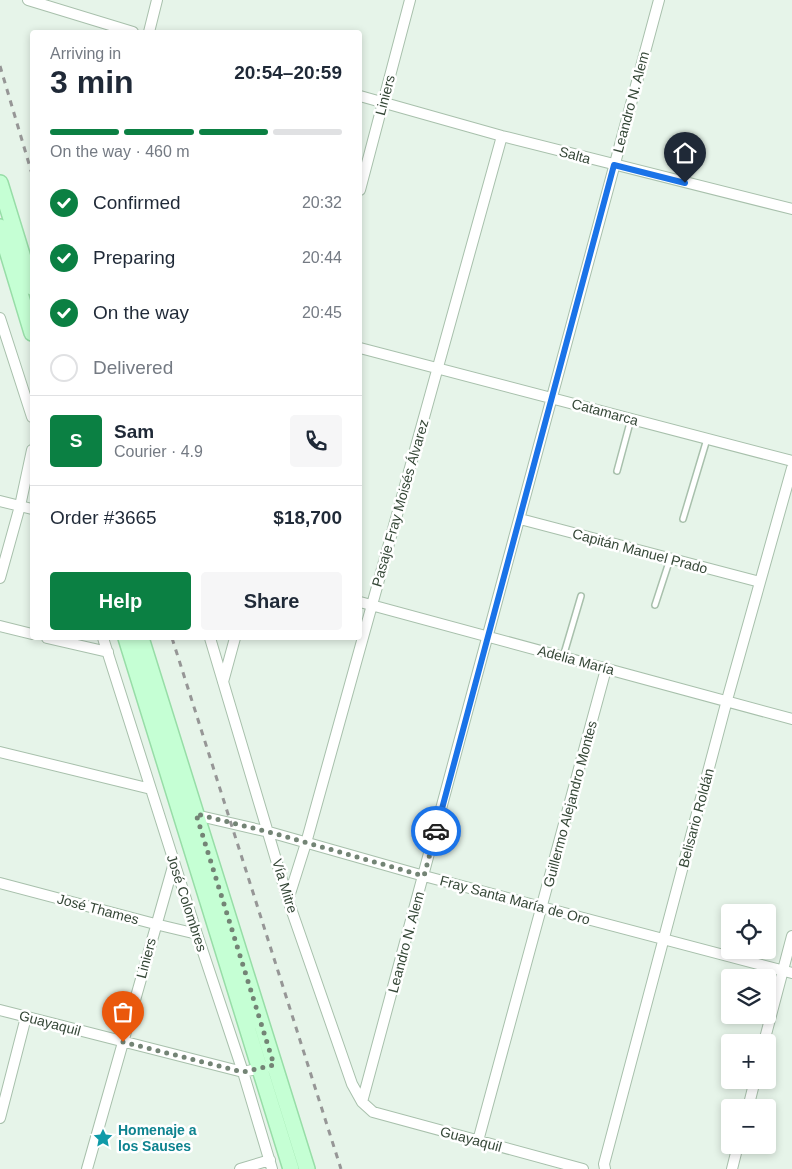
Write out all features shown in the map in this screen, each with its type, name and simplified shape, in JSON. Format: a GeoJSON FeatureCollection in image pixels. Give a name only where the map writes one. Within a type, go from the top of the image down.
{"type":"FeatureCollection","features":[{"type":"Feature","properties":{"kind":"main road"},"geometry":{"type":"LineString","coordinates":[[0,183],[30,280]]}},
{"type":"Feature","properties":{"kind":"main road"},"geometry":{"type":"LineString","coordinates":[[0,227],[30,326]]}},
{"type":"Feature","properties":{"kind":"main road","name":"José Colombres"},"geometry":{"type":"LineString","coordinates":[[127,640],[274,1065],[307,1169]]}},
{"type":"Feature","properties":{"kind":"main road","name":"José Colombres"},"geometry":{"type":"LineString","coordinates":[[142,640],[259,1069],[291,1169]]}},
{"type":"Feature","properties":{"kind":"street"},"geometry":{"type":"LineString","coordinates":[[28,0],[126,30]]}},
{"type":"Feature","properties":{"kind":"street"},"geometry":{"type":"LineString","coordinates":[[150,30],[157,0]]}},
{"type":"Feature","properties":{"kind":"street","name":"Liniers"},"geometry":{"type":"LineString","coordinates":[[362,183],[410,0]]}},
{"type":"Feature","properties":{"kind":"street","name":"Leandro N. Alem"},"geometry":{"type":"LineString","coordinates":[[362,1102],[659,0]]}},
{"type":"Feature","properties":{"kind":"street","name":"Salta"},"geometry":{"type":"LineString","coordinates":[[362,97],[502,136],[792,209]]}},
{"type":"Feature","properties":{"kind":"street","name":"Pasaje Fray Moisés Álvarez"},"geometry":{"type":"LineString","coordinates":[[362,638],[502,136]]}},
{"type":"Feature","properties":{"kind":"street"},"geometry":{"type":"LineString","coordinates":[[0,318],[30,411]]}},
{"type":"Feature","properties":{"kind":"street","name":"Catamarca"},"geometry":{"type":"LineString","coordinates":[[362,349],[792,461]]}},
{"type":"Feature","properties":{"kind":"street"},"geometry":{"type":"LineString","coordinates":[[0,578],[20,506],[30,459]]}},
{"type":"Feature","properties":{"kind":"street","name":"Belisario Roldán"},"geometry":{"type":"LineString","coordinates":[[605,1169],[604,1164],[727,700],[792,468]]}},
{"type":"Feature","properties":{"kind":"street"},"geometry":{"type":"LineString","coordinates":[[0,500],[30,508]]}},
{"type":"Feature","properties":{"kind":"street","name":"Capitán Manuel Prado"},"geometry":{"type":"LineString","coordinates":[[520,519],[760,582]]}},
{"type":"Feature","properties":{"kind":"street","name":"Adelia María"},"geometry":{"type":"LineString","coordinates":[[362,603],[792,718]]}},
{"type":"Feature","properties":{"kind":"street"},"geometry":{"type":"LineString","coordinates":[[0,626],[30,634]]}},
{"type":"Feature","properties":{"kind":"street"},"geometry":{"type":"LineString","coordinates":[[56,640],[108,652]]}},
{"type":"Feature","properties":{"kind":"street","name":"José Colombres"},"geometry":{"type":"LineString","coordinates":[[104,640],[243,1072],[271,1165]]}},
{"type":"Feature","properties":{"kind":"street","name":"Vía Mitre"},"geometry":{"type":"LineString","coordinates":[[211,640],[288,900],[352,1084],[362,1102]]}},
{"type":"Feature","properties":{"kind":"street"},"geometry":{"type":"LineString","coordinates":[[222,683],[234,640]]}},
{"type":"Feature","properties":{"kind":"street","name":"Pasaje Fray Moisés Álvarez"},"geometry":{"type":"LineString","coordinates":[[288,900],[306,843],[361,640]]}},
{"type":"Feature","properties":{"kind":"street","name":"Guillermo Alejandro Montes"},"geometry":{"type":"LineString","coordinates":[[478,1141],[606,669]]}},
{"type":"Feature","properties":{"kind":"street"},"geometry":{"type":"LineString","coordinates":[[0,752],[151,789]]}},
{"type":"Feature","properties":{"kind":"street","name":"Fray Santa María de Oro"},"geometry":{"type":"LineString","coordinates":[[188,814],[269,832],[542,908],[664,938],[787,972]]}},
{"type":"Feature","properties":{"kind":"street","name":"Liniers"},"geometry":{"type":"LineString","coordinates":[[87,1169],[174,862]]}},
{"type":"Feature","properties":{"kind":"street","name":"José Thames"},"geometry":{"type":"LineString","coordinates":[[0,883],[197,934]]}},
{"type":"Feature","properties":{"kind":"street"},"geometry":{"type":"LineString","coordinates":[[767,1034],[787,972],[792,936]]}},
{"type":"Feature","properties":{"kind":"street","name":"Guayaquil"},"geometry":{"type":"LineString","coordinates":[[0,1010],[243,1072],[274,1065]]}},
{"type":"Feature","properties":{"kind":"street"},"geometry":{"type":"LineString","coordinates":[[0,1118],[26,1017]]}},
{"type":"Feature","properties":{"kind":"street","name":"Guayaquil"},"geometry":{"type":"LineString","coordinates":[[362,1102],[373,1112],[583,1169]]}},
{"type":"Feature","properties":{"kind":"street"},"geometry":{"type":"LineString","coordinates":[[732,1169],[736,1154]]}},
{"type":"Feature","properties":{"kind":"street"},"geometry":{"type":"LineString","coordinates":[[240,1169],[271,1165]]}},
{"type":"Feature","properties":{"kind":"lane"},"geometry":{"type":"LineString","coordinates":[[617,470],[631,419]]}},
{"type":"Feature","properties":{"kind":"lane"},"geometry":{"type":"LineString","coordinates":[[683,519],[707,439]]}},
{"type":"Feature","properties":{"kind":"lane"},"geometry":{"type":"LineString","coordinates":[[655,605],[670,558]]}},
{"type":"Feature","properties":{"kind":"lane"},"geometry":{"type":"LineString","coordinates":[[563,657],[581,596]]}},
{"type":"Feature","properties":{"kind":"railway"},"geometry":{"type":"LineString","coordinates":[[0,66],[30,167]]}},
{"type":"Feature","properties":{"kind":"railway"},"geometry":{"type":"LineString","coordinates":[[173,640],[341,1169]]}},
{"type":"Feature","properties":{"kind":"way so far"},"geometry":{"type":"LineString","coordinates":[[123,1042],[243,1072],[274,1065],[196,814],[269,832],[424,876],[436,831]]}},
{"type":"Feature","properties":{"kind":"place","name":"Homenaje a los Sauses"},"geometry":{"type":"Point","coordinates":[103,1138]}},
{"type":"Feature","properties":{"kind":"route"},"geometry":{"type":"LineString","coordinates":[[436,831],[614,165],[685,183]]}}]}
